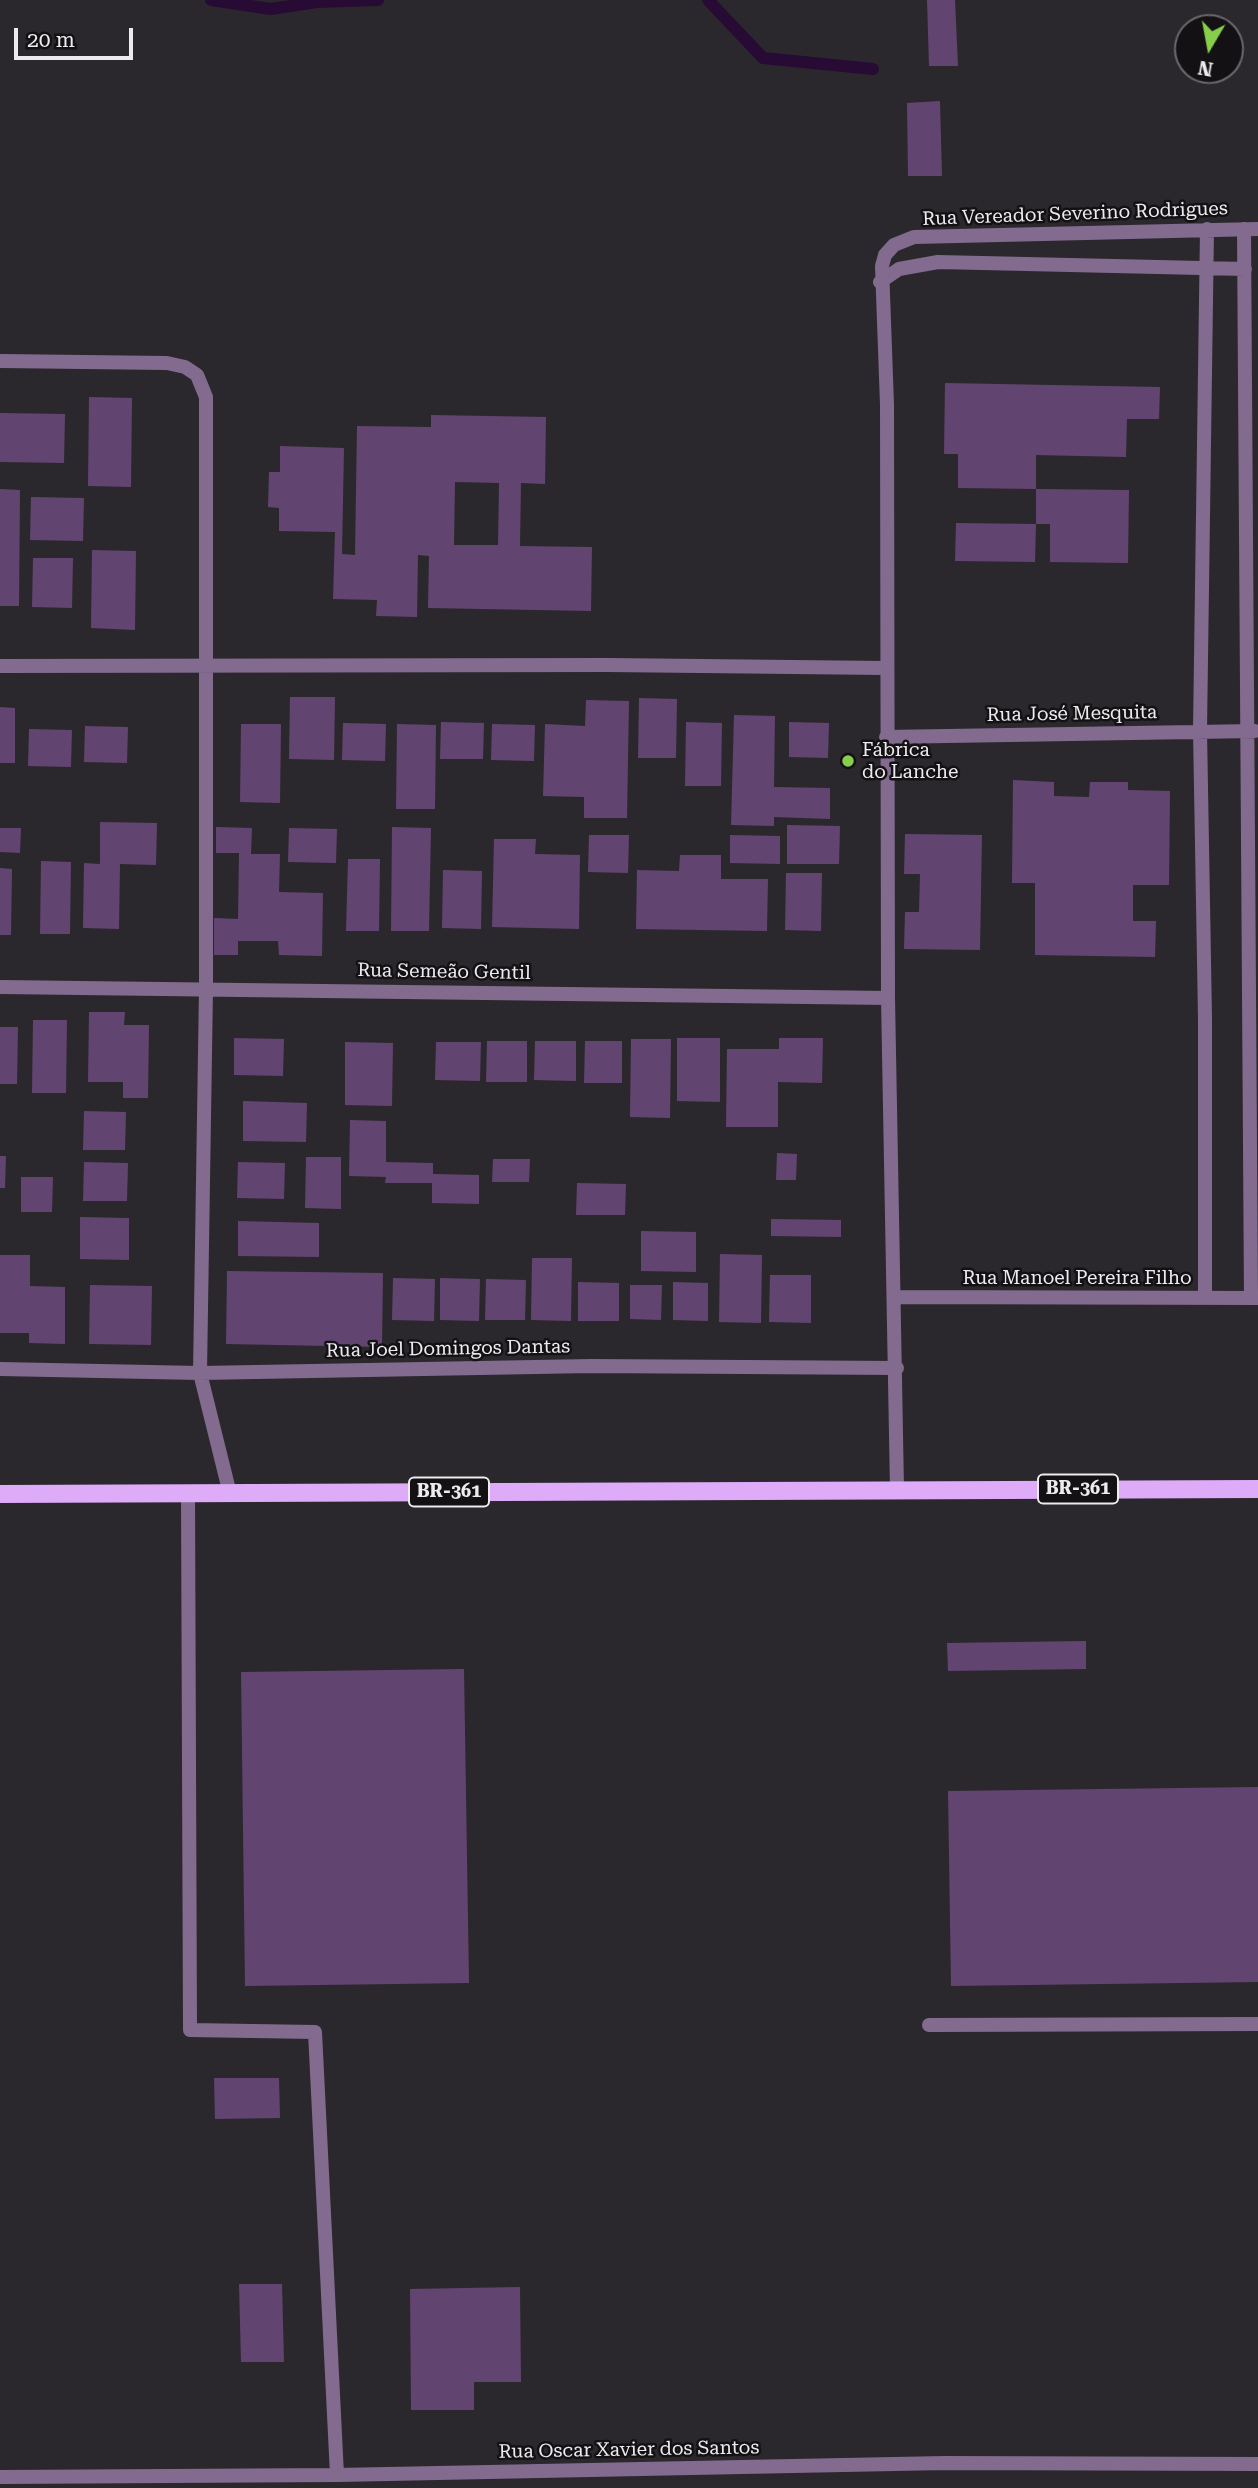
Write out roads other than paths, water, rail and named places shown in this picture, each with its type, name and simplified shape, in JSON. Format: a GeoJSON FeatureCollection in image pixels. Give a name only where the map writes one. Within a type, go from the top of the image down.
{"type":"FeatureCollection","features":[{"type":"Feature","properties":{"kind":"main road","name":"BR-361"},"geometry":{"type":"LineString","coordinates":[[0,1494],[1258,1489]]}},
{"type":"Feature","properties":{"kind":"street"},"geometry":{"type":"LineString","coordinates":[[1205,1298],[1205,1018],[1200,730],[1207,229]]}},
{"type":"Feature","properties":{"kind":"street","name":"Rua Vereador Severino Rodrigues"},"geometry":{"type":"LineString","coordinates":[[897,1489],[897,1368],[888,998],[885,668],[887,405],[880,282],[885,255],[894,245],[914,237],[1251,229]]}},
{"type":"Feature","properties":{"kind":"street"},"geometry":{"type":"LineString","coordinates":[[1251,229],[1245,269],[1253,731],[1254,1298]]}},
{"type":"Feature","properties":{"kind":"street"},"geometry":{"type":"LineString","coordinates":[[880,282],[899,269],[938,262],[1245,269]]}},
{"type":"Feature","properties":{"kind":"street"},"geometry":{"type":"LineString","coordinates":[[0,360],[167,363],[185,367],[197,375],[206,397],[206,989],[201,1373],[230,1493]]}},
{"type":"Feature","properties":{"kind":"street"},"geometry":{"type":"LineString","coordinates":[[0,666],[207,664],[885,668]]}},
{"type":"Feature","properties":{"kind":"street","name":"Rua José Mesquita"},"geometry":{"type":"LineString","coordinates":[[886,737],[1253,731]]}},
{"type":"Feature","properties":{"kind":"street","name":"Rua Semeão Gentil"},"geometry":{"type":"LineString","coordinates":[[0,987],[888,998]]}},
{"type":"Feature","properties":{"kind":"street","name":"Rua Manoel Pereira Filho"},"geometry":{"type":"LineString","coordinates":[[895,1297],[1254,1298]]}},
{"type":"Feature","properties":{"kind":"street","name":"Rua Joel Domingos Dantas"},"geometry":{"type":"LineString","coordinates":[[0,1369],[201,1373],[591,1366],[897,1368]]}},
{"type":"Feature","properties":{"kind":"street"},"geometry":{"type":"LineString","coordinates":[[188,1494],[190,2030],[315,2032],[337,2475]]}},
{"type":"Feature","properties":{"kind":"street"},"geometry":{"type":"LineString","coordinates":[[929,2025],[1258,2024]]}},
{"type":"Feature","properties":{"kind":"street","name":"Rua Oscar Xavier dos Santos"},"geometry":{"type":"LineString","coordinates":[[0,2477],[337,2475],[946,2463],[1258,2464]]}},
{"type":"Feature","properties":{"kind":"waterway"},"geometry":{"type":"LineString","coordinates":[[211,0],[271,9],[317,2],[378,0]]}},
{"type":"Feature","properties":{"kind":"waterway"},"geometry":{"type":"LineString","coordinates":[[708,0],[763,58],[873,69]]}},
{"type":"Feature","properties":{"kind":"place","name":"Fábrica do Lanche"},"geometry":{"type":"Point","coordinates":[848,761]}}]}
